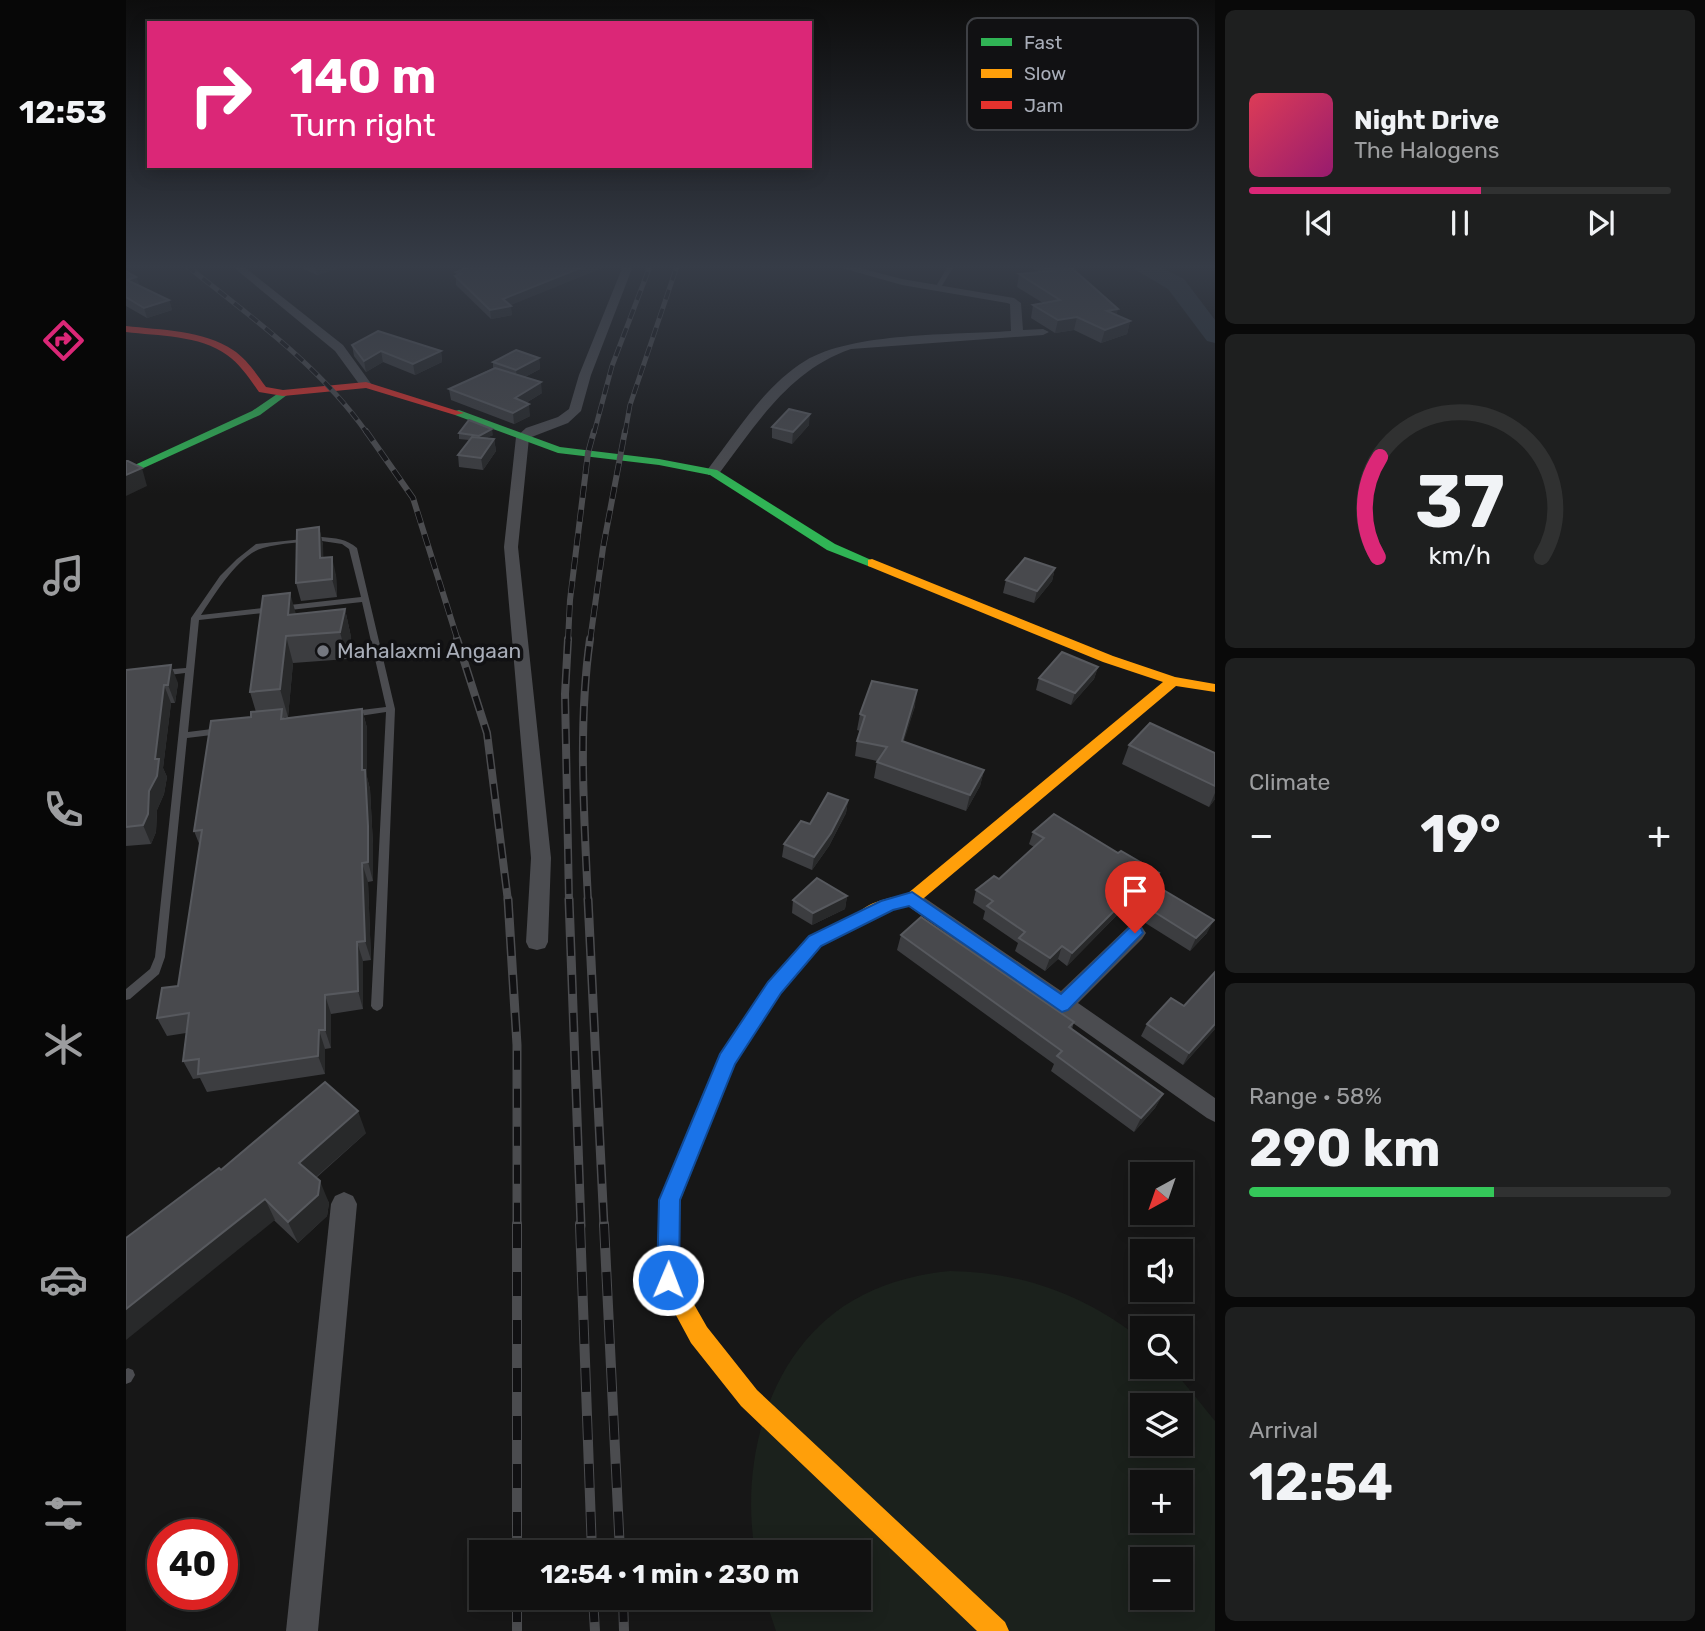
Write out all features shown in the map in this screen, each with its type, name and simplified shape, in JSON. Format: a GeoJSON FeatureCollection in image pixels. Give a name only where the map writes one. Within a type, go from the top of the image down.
{"type":"FeatureCollection","features":[{"type":"Feature","properties":{"kind":"street"},"geometry":{"type":"LineString","coordinates":[[197,342],[224,348],[263,390],[283,393],[366,385],[433,403],[558,450],[659,462],[713,472],[740,486],[831,547],[956,595],[1108,659],[1172,681],[1215,688]]}},
{"type":"Feature","properties":{"kind":"street"},"geometry":{"type":"LineString","coordinates":[[333,342],[340,348],[366,385]]}},
{"type":"Feature","properties":{"kind":"street"},"geometry":{"type":"LineString","coordinates":[[537,942],[541,858],[511,547],[523,437],[531,431],[563,420],[575,411],[598,342]]}},
{"type":"Feature","properties":{"kind":"street"},"geometry":{"type":"LineString","coordinates":[[713,472],[787,381],[824,353],[850,346],[900,342]]}},
{"type":"Feature","properties":{"kind":"street"},"geometry":{"type":"LineString","coordinates":[[126,473],[256,412],[283,393]]}},
{"type":"Feature","properties":{"kind":"street"},"geometry":{"type":"LineString","coordinates":[[996,1631],[749,1398],[699,1335],[668,1280],[669,1200],[727,1060],[774,987],[815,941],[887,905],[912,899],[1172,681]]}},
{"type":"Feature","properties":{"kind":"street"},"geometry":{"type":"LineString","coordinates":[[912,899],[1062,1004],[1212,1102]]}},
{"type":"Feature","properties":{"kind":"street"},"geometry":{"type":"LineString","coordinates":[[1062,1004],[1135,933]]}},
{"type":"Feature","properties":{"kind":"street"},"geometry":{"type":"LineString","coordinates":[[302,1631],[344,1204]]}},
{"type":"Feature","properties":{"kind":"lane"},"geometry":{"type":"LineString","coordinates":[[126,996],[155,971],[160,957],[195,618],[221,578],[253,550],[331,538],[348,543],[353,548],[391,709],[377,1006]]}},
{"type":"Feature","properties":{"kind":"lane"},"geometry":{"type":"LineString","coordinates":[[195,618],[365,599]]}},
{"type":"Feature","properties":{"kind":"lane"},"geometry":{"type":"LineString","coordinates":[[151,674],[189,670]]}},
{"type":"Feature","properties":{"kind":"lane"},"geometry":{"type":"LineString","coordinates":[[335,716],[391,709]]}},
{"type":"Feature","properties":{"kind":"lane"},"geometry":{"type":"LineString","coordinates":[[183,736],[225,730]]}},
{"type":"Feature","properties":{"kind":"shaded area"},"geometry":{"type":"Polygon","coordinates":[[[939,1272],[977,1272],[1028,1281],[1052,1289],[1099,1311],[1130,1332],[1130,1379],[1181,1379],[1192,1393],[1130,1393],[1130,1456],[1193,1456],[1193,1394],[1215,1421],[1215,1631],[776,1631],[769,1610],[871,1610],[871,1540],[754,1540],[752,1478],[768,1405],[784,1371],[805,1341],[831,1315],[863,1295],[905,1279],[939,1272]]]}},
{"type":"Feature","properties":{"kind":"building"},"geometry":{"type":"Polygon","coordinates":[[[357,342],[413,342],[441,351],[413,364],[381,351],[364,361],[352,345],[357,342]]]}},
{"type":"Feature","properties":{"kind":"building"},"geometry":{"type":"Polygon","coordinates":[[[516,350],[539,358],[516,370],[493,362],[516,350]]]}},
{"type":"Feature","properties":{"kind":"building"},"geometry":{"type":"Polygon","coordinates":[[[495,368],[541,382],[515,398],[529,404],[513,413],[449,389],[495,368]]]}},
{"type":"Feature","properties":{"kind":"building"},"geometry":{"type":"Polygon","coordinates":[[[789,409],[810,414],[793,432],[772,427],[789,409]]]}},
{"type":"Feature","properties":{"kind":"building"},"geometry":{"type":"Polygon","coordinates":[[[469,420],[492,429],[479,436],[459,433],[469,420]]]}},
{"type":"Feature","properties":{"kind":"building"},"geometry":{"type":"Polygon","coordinates":[[[472,437],[494,439],[481,458],[458,455],[472,437]]]}},
{"type":"Feature","properties":{"kind":"building"},"geometry":{"type":"Polygon","coordinates":[[[128,461],[142,468],[126,475],[128,461]]]}},
{"type":"Feature","properties":{"kind":"building"},"geometry":{"type":"Polygon","coordinates":[[[319,527],[320,558],[332,557],[332,579],[296,583],[297,530],[319,527]]]}},
{"type":"Feature","properties":{"kind":"building"},"geometry":{"type":"Polygon","coordinates":[[[1025,558],[1055,568],[1037,591],[1006,580],[1025,558]]]}},
{"type":"Feature","properties":{"kind":"building"},"geometry":{"type":"Polygon","coordinates":[[[290,593],[288,615],[345,609],[340,632],[286,636],[280,689],[250,692],[263,596],[290,593]]]}},
{"type":"Feature","properties":{"kind":"building"},"geometry":{"type":"Polygon","coordinates":[[[1062,652],[1098,667],[1075,693],[1039,678],[1062,652]]]}},
{"type":"Feature","properties":{"kind":"building"},"geometry":{"type":"Polygon","coordinates":[[[171,665],[168,685],[164,685],[155,759],[159,759],[157,776],[149,791],[148,814],[143,825],[126,827],[126,670],[171,665]]]}},
{"type":"Feature","properties":{"kind":"building"},"geometry":{"type":"Polygon","coordinates":[[[872,681],[917,690],[902,741],[984,770],[970,795],[877,762],[887,747],[857,741],[865,716],[860,714],[872,681]]]}},
{"type":"Feature","properties":{"kind":"building"},"geometry":{"type":"Polygon","coordinates":[[[282,709],[281,719],[362,709],[362,770],[365,770],[368,862],[362,863],[365,941],[357,942],[358,991],[325,995],[325,1030],[319,1030],[318,1056],[198,1074],[199,1059],[183,1061],[189,1013],[157,1018],[162,988],[178,986],[202,830],[194,831],[211,721],[251,717],[251,712],[282,709]]]}},
{"type":"Feature","properties":{"kind":"building"},"geometry":{"type":"Polygon","coordinates":[[[1150,723],[1215,753],[1215,786],[1129,745],[1150,723]]]}},
{"type":"Feature","properties":{"kind":"building"},"geometry":{"type":"Polygon","coordinates":[[[828,793],[848,800],[831,833],[814,857],[784,844],[801,821],[810,824],[828,793]]]}},
{"type":"Feature","properties":{"kind":"building"},"geometry":{"type":"Polygon","coordinates":[[[1054,814],[1118,853],[1121,851],[1159,873],[1150,882],[1214,920],[1196,938],[1129,896],[1072,953],[1062,946],[1050,958],[1019,938],[1025,932],[987,906],[993,901],[976,890],[994,876],[999,879],[1044,838],[1033,832],[1054,814]]]}},
{"type":"Feature","properties":{"kind":"building"},"geometry":{"type":"Polygon","coordinates":[[[817,878],[847,896],[813,913],[793,900],[817,878]]]}},
{"type":"Feature","properties":{"kind":"building"},"geometry":{"type":"Polygon","coordinates":[[[921,917],[1074,1022],[1069,1027],[1163,1094],[1141,1118],[1057,1056],[1062,1051],[901,935],[921,917]]]}},
{"type":"Feature","properties":{"kind":"building"},"geometry":{"type":"Polygon","coordinates":[[[1215,972],[1215,1024],[1189,1053],[1147,1024],[1171,998],[1184,1006],[1215,972]]]}},
{"type":"Feature","properties":{"kind":"building"},"geometry":{"type":"Polygon","coordinates":[[[325,1082],[358,1111],[299,1163],[320,1181],[318,1195],[288,1222],[265,1199],[126,1309],[126,1238],[219,1168],[221,1170],[325,1082]]]}},
{"type":"Feature","properties":{"kind":"railway"},"geometry":{"type":"LineString","coordinates":[[282,342],[328,385],[367,433]]}},
{"type":"Feature","properties":{"kind":"railway"},"geometry":{"type":"LineString","coordinates":[[594,433],[621,342]]}},
{"type":"Feature","properties":{"kind":"railway"},"geometry":{"type":"LineString","coordinates":[[625,433],[630,405],[651,342]]}},
{"type":"Feature","properties":{"kind":"railway"},"geometry":{"type":"LineString","coordinates":[[366,431],[413,498],[458,641]]}},
{"type":"Feature","properties":{"kind":"railway"},"geometry":{"type":"LineString","coordinates":[[568,641],[570,600],[588,453],[594,431]]}},
{"type":"Feature","properties":{"kind":"railway"},"geometry":{"type":"LineString","coordinates":[[590,641],[603,548],[625,431]]}},
{"type":"Feature","properties":{"kind":"railway"},"geometry":{"type":"LineString","coordinates":[[457,639],[487,733],[508,901]]}},
{"type":"Feature","properties":{"kind":"railway"},"geometry":{"type":"LineString","coordinates":[[568,639],[565,694],[569,901]]}},
{"type":"Feature","properties":{"kind":"railway"},"geometry":{"type":"LineString","coordinates":[[588,901],[583,737],[590,639]]}},
{"type":"Feature","properties":{"kind":"railway"},"geometry":{"type":"LineString","coordinates":[[508,899],[517,1045],[517,1540]]}},
{"type":"Feature","properties":{"kind":"railway"},"geometry":{"type":"LineString","coordinates":[[569,899],[581,1226]]}},
{"type":"Feature","properties":{"kind":"railway"},"geometry":{"type":"LineString","coordinates":[[588,899],[604,1226]]}},
{"type":"Feature","properties":{"kind":"railway"},"geometry":{"type":"LineString","coordinates":[[580,1224],[592,1540]]}},
{"type":"Feature","properties":{"kind":"railway"},"geometry":{"type":"LineString","coordinates":[[604,1224],[619,1540]]}},
{"type":"Feature","properties":{"kind":"railway"},"geometry":{"type":"LineString","coordinates":[[517,1610],[517,1631]]}},
{"type":"Feature","properties":{"kind":"railway"},"geometry":{"type":"LineString","coordinates":[[594,1610],[595,1631]]}},
{"type":"Feature","properties":{"kind":"railway"},"geometry":{"type":"LineString","coordinates":[[623,1610],[624,1631]]}},
{"type":"Feature","properties":{"kind":"traffic: fast"},"geometry":{"type":"LineString","coordinates":[[126,473],[256,413],[283,393]]}},
{"type":"Feature","properties":{"kind":"traffic: fast"},"geometry":{"type":"LineString","coordinates":[[459,413],[558,450],[659,462],[713,472],[831,547],[872,563]]}},
{"type":"Feature","properties":{"kind":"traffic: fast"},"geometry":{"type":"LineString","coordinates":[[669,1204],[727,1060],[774,987],[815,941],[866,915]]}},
{"type":"Feature","properties":{"kind":"traffic: slow"},"geometry":{"type":"LineString","coordinates":[[872,563],[1108,659],[1173,681],[1215,688]]}},
{"type":"Feature","properties":{"kind":"traffic: slow"},"geometry":{"type":"LineString","coordinates":[[866,915],[887,905],[912,899],[1173,681]]}},
{"type":"Feature","properties":{"kind":"traffic: slow"},"geometry":{"type":"LineString","coordinates":[[669,1204],[668,1280],[699,1335],[749,1398],[996,1631]]}},
{"type":"Feature","properties":{"kind":"traffic: jam"},"geometry":{"type":"LineString","coordinates":[[207,342],[230,352],[263,390],[283,393],[366,385],[459,413]]}},
{"type":"Feature","properties":{"kind":"place","name":"Mahalaxmi Angaan"},"geometry":{"type":"Point","coordinates":[323,651]}},
{"type":"Feature","properties":{"kind":"route"},"geometry":{"type":"LineString","coordinates":[[668,1280],[669,1200],[727,1060],[774,987],[815,941],[887,905],[912,899],[1062,1004],[1135,933]]}}]}
